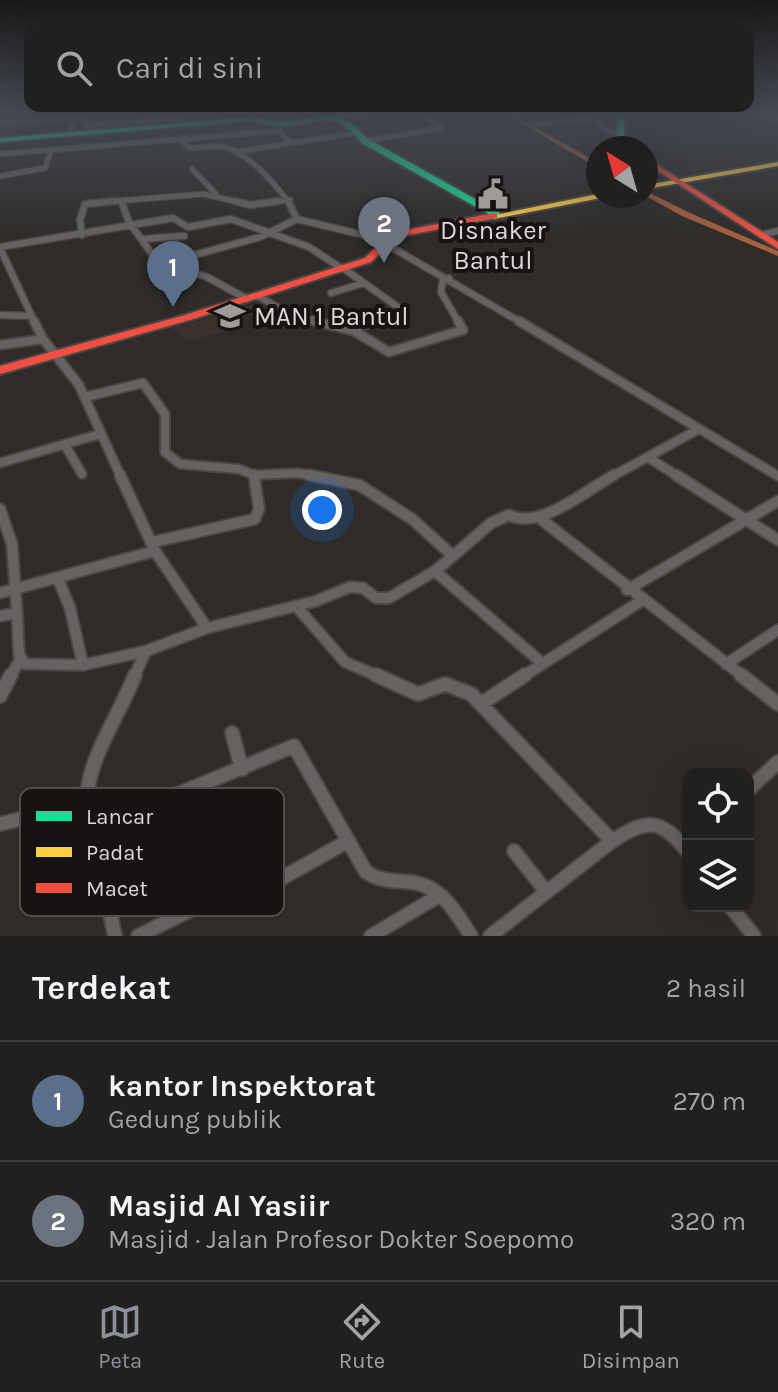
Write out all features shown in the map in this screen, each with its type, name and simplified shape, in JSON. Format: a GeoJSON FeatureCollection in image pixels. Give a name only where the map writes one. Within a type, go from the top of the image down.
{"type":"FeatureCollection","features":[{"type":"Feature","properties":{"kind":"main road"},"geometry":{"type":"LineString","coordinates":[[390,154],[497,215]]}},
{"type":"Feature","properties":{"kind":"main road"},"geometry":{"type":"LineString","coordinates":[[658,185],[778,164]]}},
{"type":"Feature","properties":{"kind":"main road"},"geometry":{"type":"LineString","coordinates":[[658,166],[778,246]]}},
{"type":"Feature","properties":{"kind":"main road"},"geometry":{"type":"LineString","coordinates":[[0,370],[253,298],[342,268],[374,257],[384,242],[399,234],[586,198]]}},
{"type":"Feature","properties":{"kind":"street"},"geometry":{"type":"LineString","coordinates":[[0,176],[45,168],[50,154]]}},
{"type":"Feature","properties":{"kind":"street"},"geometry":{"type":"LineString","coordinates":[[242,154],[290,200],[297,219]]}},
{"type":"Feature","properties":{"kind":"street"},"geometry":{"type":"LineString","coordinates":[[192,169],[219,197]]}},
{"type":"Feature","properties":{"kind":"street"},"geometry":{"type":"LineString","coordinates":[[82,235],[80,220],[83,204],[203,194],[254,205],[290,200]]}},
{"type":"Feature","properties":{"kind":"street"},"geometry":{"type":"LineString","coordinates":[[122,203],[132,227],[144,239],[146,249],[162,264],[207,277],[289,314],[350,330],[389,352],[460,332],[463,327],[446,306],[441,292],[443,280],[449,278]]}},
{"type":"Feature","properties":{"kind":"street"},"geometry":{"type":"LineString","coordinates":[[207,628],[154,547],[75,377],[43,339],[0,248],[176,218],[190,227],[227,218],[309,247],[402,310],[350,330]]}},
{"type":"Feature","properties":{"kind":"street"},"geometry":{"type":"LineString","coordinates":[[162,264],[268,234],[297,219],[384,242],[778,476]]}},
{"type":"Feature","properties":{"kind":"street"},"geometry":{"type":"LineString","coordinates":[[761,235],[778,231]]}},
{"type":"Feature","properties":{"kind":"street"},"geometry":{"type":"LineString","coordinates":[[144,239],[184,236]]}},
{"type":"Feature","properties":{"kind":"street"},"geometry":{"type":"LineString","coordinates":[[331,293],[364,283]]}},
{"type":"Feature","properties":{"kind":"street"},"geometry":{"type":"LineString","coordinates":[[0,315],[31,316]]}},
{"type":"Feature","properties":{"kind":"street"},"geometry":{"type":"LineString","coordinates":[[0,345],[43,339]]}},
{"type":"Feature","properties":{"kind":"street"},"geometry":{"type":"LineString","coordinates":[[85,397],[143,383],[165,414],[165,449],[171,460],[254,475],[298,473],[359,485],[412,519],[453,556]]}},
{"type":"Feature","properties":{"kind":"street"},"geometry":{"type":"LineString","coordinates":[[20,660],[28,664],[83,665],[146,651],[207,628],[296,606],[350,587],[363,588],[382,599],[389,598],[435,571],[502,517],[509,515],[521,523],[542,520],[560,505],[697,430]]}},
{"type":"Feature","properties":{"kind":"street"},"geometry":{"type":"LineString","coordinates":[[0,463],[100,434]]}},
{"type":"Feature","properties":{"kind":"street"},"geometry":{"type":"LineString","coordinates":[[65,445],[82,474]]}},
{"type":"Feature","properties":{"kind":"street"},"geometry":{"type":"LineString","coordinates":[[649,458],[778,540]]}},
{"type":"Feature","properties":{"kind":"street"},"geometry":{"type":"LineString","coordinates":[[0,593],[58,579],[154,547],[255,519],[259,509],[254,475]]}},
{"type":"Feature","properties":{"kind":"street"},"geometry":{"type":"LineString","coordinates":[[627,590],[666,569],[743,518],[778,501]]}},
{"type":"Feature","properties":{"kind":"street"},"geometry":{"type":"LineString","coordinates":[[0,509],[12,544],[20,660],[2,689]]}},
{"type":"Feature","properties":{"kind":"street"},"geometry":{"type":"LineString","coordinates":[[542,520],[641,601],[778,704]]}},
{"type":"Feature","properties":{"kind":"street"},"geometry":{"type":"LineString","coordinates":[[435,571],[542,663]]}},
{"type":"Feature","properties":{"kind":"street"},"geometry":{"type":"LineString","coordinates":[[58,579],[70,608],[83,665]]}},
{"type":"Feature","properties":{"kind":"street"},"geometry":{"type":"LineString","coordinates":[[482,703],[641,601]]}},
{"type":"Feature","properties":{"kind":"street"},"geometry":{"type":"LineString","coordinates":[[296,606],[345,662],[407,691],[426,693],[440,685],[450,684],[482,703],[612,841]]}},
{"type":"Feature","properties":{"kind":"street"},"geometry":{"type":"LineString","coordinates":[[0,616],[17,613]]}},
{"type":"Feature","properties":{"kind":"street"},"geometry":{"type":"LineString","coordinates":[[726,664],[778,630]]}},
{"type":"Feature","properties":{"kind":"street"},"geometry":{"type":"LineString","coordinates":[[86,788],[92,761],[120,711],[146,651]]}},
{"type":"Feature","properties":{"kind":"street"},"geometry":{"type":"LineString","coordinates":[[232,733],[242,769]]}},
{"type":"Feature","properties":{"kind":"street"},"geometry":{"type":"LineString","coordinates":[[195,788],[294,746],[348,841],[372,876],[428,886],[440,895],[471,936]]}},
{"type":"Feature","properties":{"kind":"street"},"geometry":{"type":"LineString","coordinates":[[754,784],[778,762]]}},
{"type":"Feature","properties":{"kind":"street"},"geometry":{"type":"LineString","coordinates":[[0,824],[20,819]]}},
{"type":"Feature","properties":{"kind":"street"},"geometry":{"type":"LineString","coordinates":[[490,936],[545,890],[645,821],[664,826],[682,842]]}},
{"type":"Feature","properties":{"kind":"street"},"geometry":{"type":"LineString","coordinates":[[284,877],[348,841]]}},
{"type":"Feature","properties":{"kind":"street"},"geometry":{"type":"LineString","coordinates":[[514,851],[545,890]]}},
{"type":"Feature","properties":{"kind":"street"},"geometry":{"type":"LineString","coordinates":[[371,936],[440,895]]}},
{"type":"Feature","properties":{"kind":"street"},"geometry":{"type":"LineString","coordinates":[[735,912],[754,936]]}},
{"type":"Feature","properties":{"kind":"street"},"geometry":{"type":"LineString","coordinates":[[110,916],[115,936]]}},
{"type":"Feature","properties":{"kind":"street"},"geometry":{"type":"LineString","coordinates":[[138,936],[179,916]]}},
{"type":"Feature","properties":{"kind":"shaded area","name":"MAN 1 Bantul"},"geometry":{"type":"Polygon","coordinates":[[[264,301],[273,308],[221,323],[227,330],[187,342],[172,328],[264,301]]]}},
{"type":"Feature","properties":{"kind":"waterway"},"geometry":{"type":"LineString","coordinates":[[577,154],[586,159]]}},
{"type":"Feature","properties":{"kind":"waterway"},"geometry":{"type":"LineString","coordinates":[[658,199],[778,254]]}},
{"type":"Feature","properties":{"kind":"traffic: fast"},"geometry":{"type":"LineString","coordinates":[[388,154],[497,215]]}},
{"type":"Feature","properties":{"kind":"traffic: slow"},"geometry":{"type":"LineString","coordinates":[[658,185],[778,164]]}},
{"type":"Feature","properties":{"kind":"traffic: slow"},"geometry":{"type":"LineString","coordinates":[[494,216],[586,198]]}},
{"type":"Feature","properties":{"kind":"traffic: jam"},"geometry":{"type":"LineString","coordinates":[[658,168],[778,246]]}},
{"type":"Feature","properties":{"kind":"traffic: jam"},"geometry":{"type":"LineString","coordinates":[[0,370],[189,317],[368,260],[394,235],[494,216]]}},
{"type":"Feature","properties":{"kind":"place","name":"Disnaker Bantul"},"geometry":{"type":"Point","coordinates":[493,194]}},
{"type":"Feature","properties":{"kind":"place","name":"Masjid Al Yasiir"},"geometry":{"type":"Point","coordinates":[384,263]}},
{"type":"Feature","properties":{"kind":"place","name":"kantor Inspektorat"},"geometry":{"type":"Point","coordinates":[173,307]}},
{"type":"Feature","properties":{"kind":"place","name":"MAN 1 Bantul"},"geometry":{"type":"Point","coordinates":[230,316]}}]}
